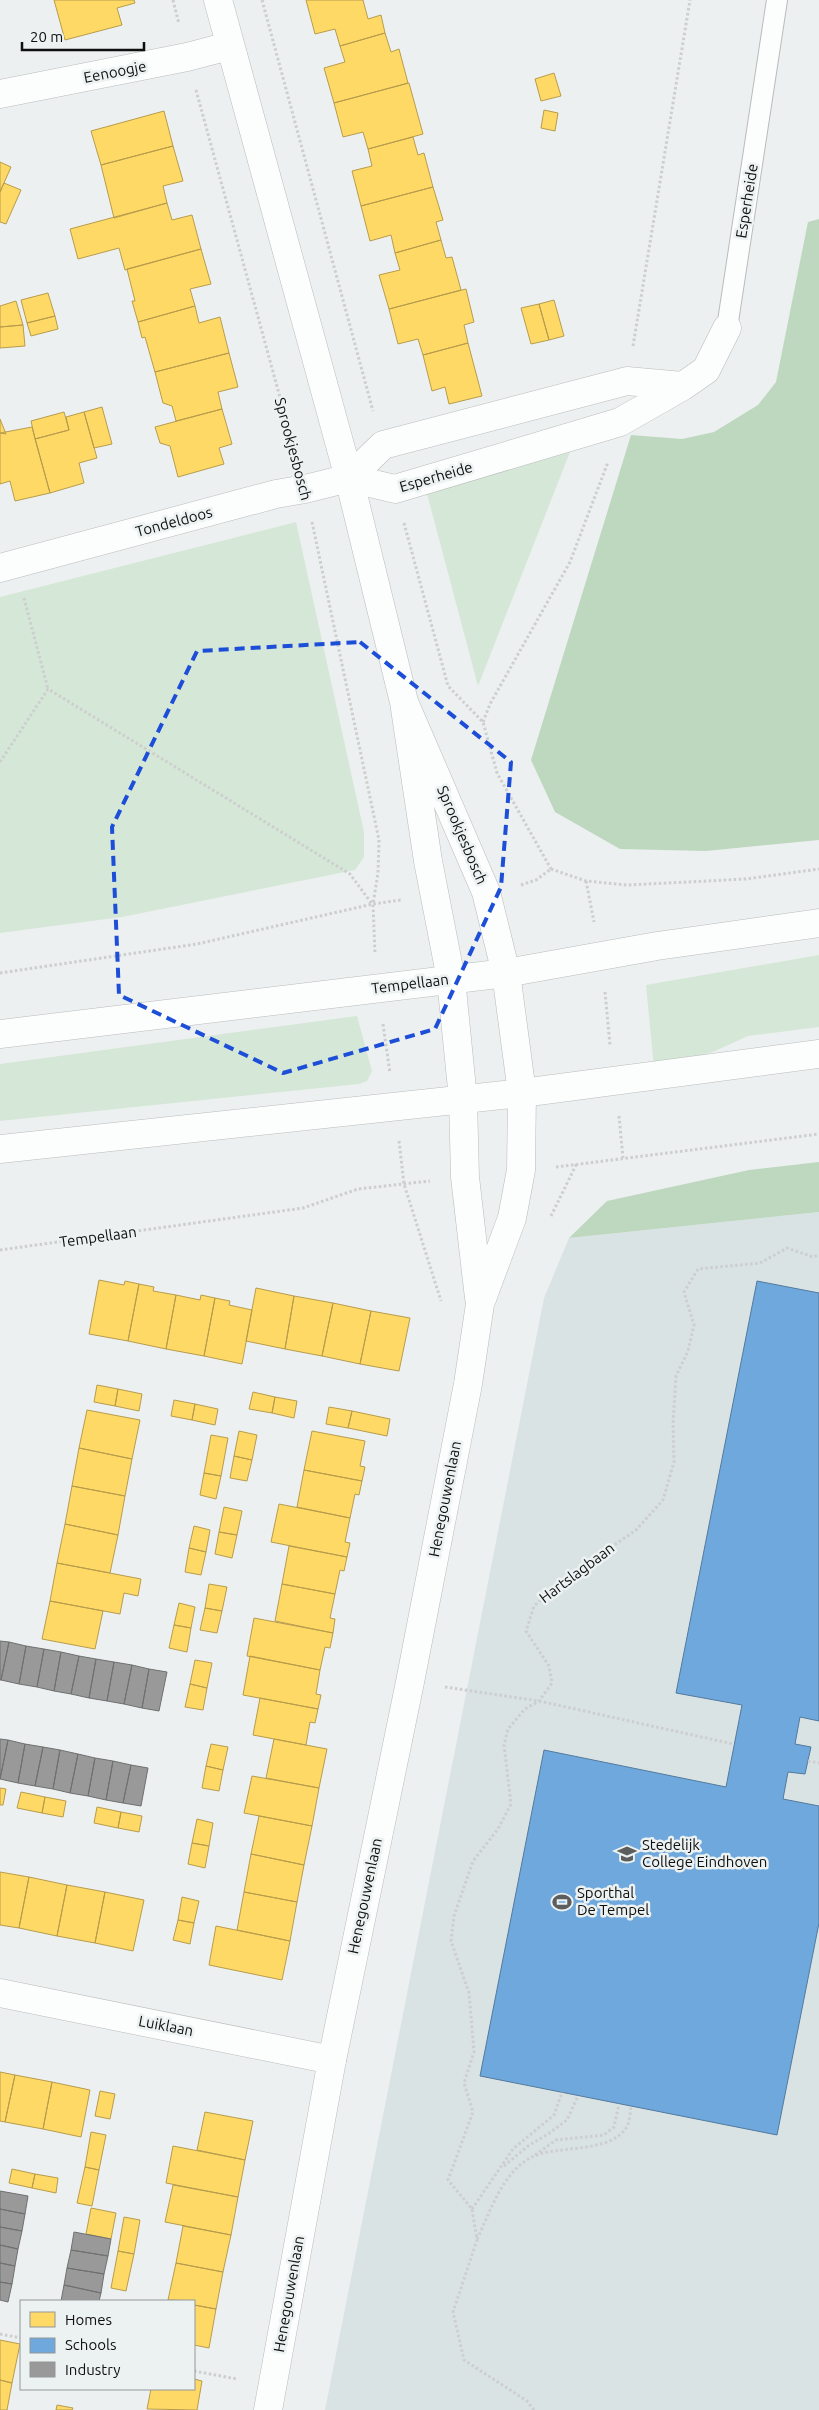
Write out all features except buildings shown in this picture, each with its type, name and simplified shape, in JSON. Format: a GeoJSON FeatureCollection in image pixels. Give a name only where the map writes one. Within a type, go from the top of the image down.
{"type":"FeatureCollection","features":[{"type":"Feature","properties":{"kind":"street","name":"Sprookjesbosch"},"geometry":{"type":"LineString","coordinates":[[218,0],[229,46],[349,478],[404,702],[428,861],[451,979],[463,1099]]}},
{"type":"Feature","properties":{"kind":"street","name":"Eenoogje"},"geometry":{"type":"LineString","coordinates":[[0,94],[187,57],[229,46]]}},
{"type":"Feature","properties":{"kind":"street","name":"Esperheide"},"geometry":{"type":"LineString","coordinates":[[349,478],[395,489],[620,422],[683,386],[706,370],[727,328]]}},
{"type":"Feature","properties":{"kind":"street"},"geometry":{"type":"LineString","coordinates":[[349,478],[383,445],[627,381],[683,386]]}},
{"type":"Feature","properties":{"kind":"street","name":"Tondeldoos"},"geometry":{"type":"LineString","coordinates":[[8,567],[276,494],[349,478]]}},
{"type":"Feature","properties":{"kind":"street","name":"Sprookjesbosch"},"geometry":{"type":"LineString","coordinates":[[404,702],[486,892],[506,973],[522,1093]]}},
{"type":"Feature","properties":{"kind":"street","name":"Tempellaan"},"geometry":{"type":"LineString","coordinates":[[0,1034],[506,973],[601,955],[819,923]]}},
{"type":"Feature","properties":{"kind":"street"},"geometry":{"type":"LineString","coordinates":[[0,1149],[522,1093],[819,1054]]}},
{"type":"Feature","properties":{"kind":"street","name":"Henegouwenlaan"},"geometry":{"type":"LineString","coordinates":[[271,2398],[332,2060],[410,1682],[468,1384],[480,1304],[512,1218],[521,1170],[522,1093]]}},
{"type":"Feature","properties":{"kind":"street","name":"Henegouwenlaan"},"geometry":{"type":"LineString","coordinates":[[463,1099],[465,1177],[480,1304]]}},
{"type":"Feature","properties":{"kind":"street","name":"Luiklaan"},"geometry":{"type":"LineString","coordinates":[[0,1993],[332,2060]]}},
{"type":"Feature","properties":{"kind":"lane","name":"Esperheide"},"geometry":{"type":"LineString","coordinates":[[727,328],[778,0]]}},
{"type":"Feature","properties":{"kind":"path","name":"Sprookjesbosch"},"geometry":{"type":"LineString","coordinates":[[173,0],[305,489],[379,840],[373,904],[378,988],[404,1184]]}},
{"type":"Feature","properties":{"kind":"path"},"geometry":{"type":"LineString","coordinates":[[262,0],[383,445]]}},
{"type":"Feature","properties":{"kind":"path"},"geometry":{"type":"LineString","coordinates":[[395,489],[448,686],[483,722],[497,772],[551,869],[586,881],[637,884],[746,879],[819,869]]}},
{"type":"Feature","properties":{"kind":"path"},"geometry":{"type":"LineString","coordinates":[[0,974],[197,944],[373,904],[350,874],[48,689],[8,567]]}},
{"type":"Feature","properties":{"kind":"path"},"geometry":{"type":"LineString","coordinates":[[0,762],[48,689]]}},
{"type":"Feature","properties":{"kind":"path"},"geometry":{"type":"LineString","coordinates":[[586,881],[601,955],[623,1158]]}},
{"type":"Feature","properties":{"kind":"path"},"geometry":{"type":"LineString","coordinates":[[577,1163],[819,1134]]}},
{"type":"Feature","properties":{"kind":"path","name":"Tempellaan"},"geometry":{"type":"LineString","coordinates":[[0,1250],[303,1208],[358,1189],[465,1177]]}},
{"type":"Feature","properties":{"kind":"path"},"geometry":{"type":"LineString","coordinates":[[404,1184],[444,1308]]}},
{"type":"Feature","properties":{"kind":"path","name":"Hartslagbaan"},"geometry":{"type":"LineString","coordinates":[[472,2209],[448,2180],[473,2112],[464,2083],[474,2052],[469,1993],[451,1941],[454,1916],[473,1861],[498,1828],[511,1804],[504,1746],[508,1729],[524,1709],[539,1701],[552,1683],[548,1666],[526,1631],[534,1606],[561,1582],[636,1530],[662,1500],[674,1462],[673,1423],[676,1376],[688,1351],[694,1325],[684,1292],[698,1269],[760,1263],[787,1248],[813,1257],[819,1255]]}},
{"type":"Feature","properties":{"kind":"path"},"geometry":{"type":"LineString","coordinates":[[410,1682],[539,1701],[734,1744]]}},
{"type":"Feature","properties":{"kind":"path"},"geometry":{"type":"LineString","coordinates":[[808,1761],[819,1763]]}},
{"type":"Feature","properties":{"kind":"path"},"geometry":{"type":"LineString","coordinates":[[477,2240],[472,2209],[513,2149],[554,2115],[562,2092]]}},
{"type":"Feature","properties":{"kind":"path"},"geometry":{"type":"LineString","coordinates":[[500,2170],[528,2146],[567,2120],[578,2096]]}},
{"type":"Feature","properties":{"kind":"path"},"geometry":{"type":"LineString","coordinates":[[534,2410],[527,2401],[464,2360],[453,2312],[477,2240],[508,2176],[532,2156],[556,2140],[604,2135],[614,2127],[619,2104]]}},
{"type":"Feature","properties":{"kind":"path"},"geometry":{"type":"LineString","coordinates":[[532,2156],[606,2143],[618,2137],[627,2127],[631,2106]]}},
{"type":"Feature","properties":{"kind":"path"},"geometry":{"type":"LineString","coordinates":[[0,2334],[20,2338]]}},
{"type":"Feature","properties":{"kind":"path"},"geometry":{"type":"LineString","coordinates":[[195,2371],[271,2398]]}},
{"type":"Feature","properties":{"kind":"highlighted area"},"geometry":{"type":"Polygon","coordinates":[[[360,642],[511,762],[501,887],[435,1029],[283,1073],[119,995],[112,827],[197,651],[360,642]]]}},
{"type":"Feature","properties":{"kind":"shaded area","name":"Stedelijk College Eindhoven"},"geometry":{"type":"Polygon","coordinates":[[[819,1212],[819,2410],[325,2410],[544,1298],[569,1238],[819,1212]]]}},
{"type":"Feature","properties":{"kind":"green space"},"geometry":{"type":"Polygon","coordinates":[[[819,219],[819,840],[706,851],[620,849],[555,812],[531,760],[631,435],[682,439],[714,432],[758,405],[776,382],[808,222],[819,219]]]}},
{"type":"Feature","properties":{"kind":"green space"},"geometry":{"type":"Polygon","coordinates":[[[570,452],[478,686],[426,490],[570,452]]]}},
{"type":"Feature","properties":{"kind":"green space"},"geometry":{"type":"Polygon","coordinates":[[[296,522],[364,832],[364,857],[355,870],[122,917],[0,933],[0,597],[296,522]]]}},
{"type":"Feature","properties":{"kind":"green space"},"geometry":{"type":"Polygon","coordinates":[[[819,955],[819,1027],[748,1036],[715,1051],[680,1062],[654,1067],[646,985],[819,955]]]}},
{"type":"Feature","properties":{"kind":"green space"},"geometry":{"type":"Polygon","coordinates":[[[357,1016],[372,1071],[367,1081],[359,1084],[0,1121],[0,1064],[357,1016]]]}},
{"type":"Feature","properties":{"kind":"green space"},"geometry":{"type":"Polygon","coordinates":[[[819,1162],[819,1212],[569,1238],[607,1201],[749,1170],[819,1162]]]}},
{"type":"Feature","properties":{"kind":"place","name":"Stedelijk College Eindhoven"},"geometry":{"type":"Point","coordinates":[627,1854]}},
{"type":"Feature","properties":{"kind":"place","name":"Sporthal De Tempel"},"geometry":{"type":"Point","coordinates":[562,1902]}}]}
